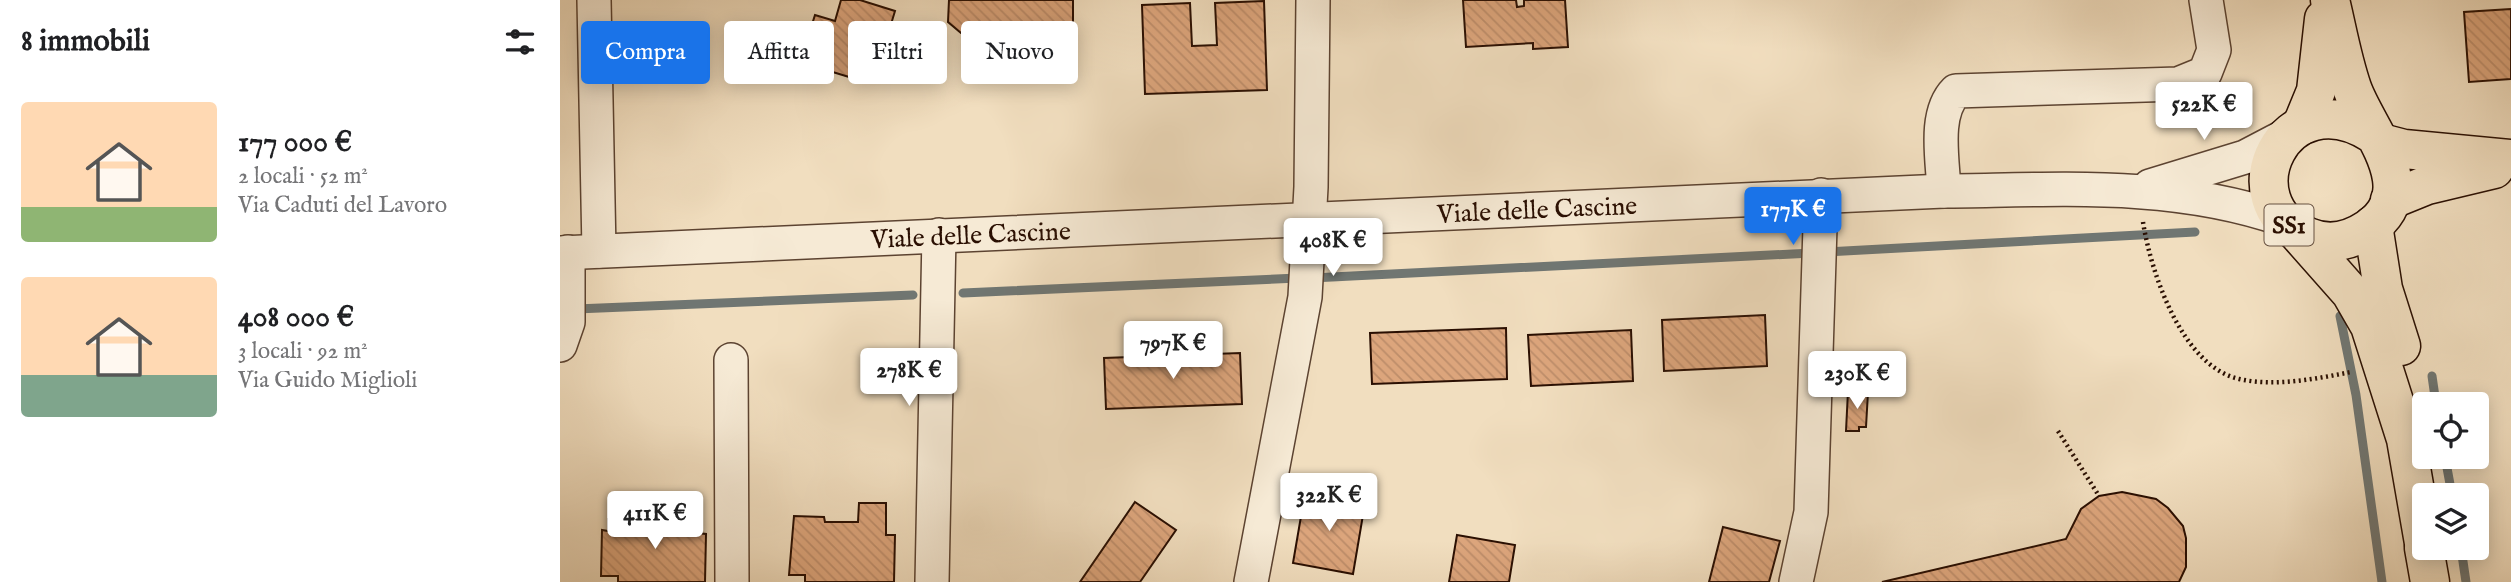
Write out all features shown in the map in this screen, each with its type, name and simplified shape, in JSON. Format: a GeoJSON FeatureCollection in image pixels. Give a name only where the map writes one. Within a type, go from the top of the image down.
{"type":"FeatureCollection","features":[{"type":"Feature","properties":{"kind":"main road","name":"SS1"},"geometry":{"type":"LineString","coordinates":[[2328,0],[2316,92],[2295,130],[2276,150],[2270,167],[2268,186],[2290,226],[2335,272],[2366,317],[2406,439]]}},
{"type":"Feature","properties":{"kind":"main road","name":"SS1"},"geometry":{"type":"LineString","coordinates":[[2328,0],[2349,78],[2392,171],[2382,213],[2383,289],[2398,334],[2405,368],[2406,439]]}},
{"type":"Feature","properties":{"kind":"main road"},"geometry":{"type":"LineString","coordinates":[[2295,130],[2320,119],[2339,118],[2357,124],[2377,138],[2404,149],[2511,159]]}},
{"type":"Feature","properties":{"kind":"main road"},"geometry":{"type":"LineString","coordinates":[[2382,213],[2427,185],[2511,166]]}},
{"type":"Feature","properties":{"kind":"main road","name":"SS1"},"geometry":{"type":"LineString","coordinates":[[2290,226],[2316,240],[2336,242],[2356,237],[2382,213]]}},
{"type":"Feature","properties":{"kind":"main road"},"geometry":{"type":"LineString","coordinates":[[2406,439],[2413,483]]}},
{"type":"Feature","properties":{"kind":"main road"},"geometry":{"type":"LineString","coordinates":[[2426,560],[2430,582]]}},
{"type":"Feature","properties":{"kind":"street"},"geometry":{"type":"LineString","coordinates":[[565,320],[576,252],[594,0]]}},
{"type":"Feature","properties":{"kind":"street"},"geometry":{"type":"LineString","coordinates":[[1251,582],[1305,297],[1311,187],[1312,0]]}},
{"type":"Feature","properties":{"kind":"street"},"geometry":{"type":"LineString","coordinates":[[1944,191],[1943,115],[1948,99],[1956,91],[2178,84],[2192,80],[2205,73],[2214,50],[2206,0]]}},
{"type":"Feature","properties":{"kind":"street","name":"Viale delle Cascine"},"geometry":{"type":"LineString","coordinates":[[2137,190],[2245,157],[2295,130]]}},
{"type":"Feature","properties":{"kind":"street","name":"Viale delle Cascine"},"geometry":{"type":"LineString","coordinates":[[576,252],[1308,218],[1820,209],[1944,191],[2137,190],[2222,201],[2290,226]]}},
{"type":"Feature","properties":{"kind":"street"},"geometry":{"type":"LineString","coordinates":[[1796,582],[1811,512],[1820,209]]}},
{"type":"Feature","properties":{"kind":"street"},"geometry":{"type":"LineString","coordinates":[[932,582],[939,235]]}},
{"type":"Feature","properties":{"kind":"street"},"geometry":{"type":"LineString","coordinates":[[731,360],[732,582]]}},
{"type":"Feature","properties":{"kind":"path"},"geometry":{"type":"LineString","coordinates":[[2143,225],[2155,276],[2171,311],[2214,368],[2237,378],[2265,383],[2344,373]]}},
{"type":"Feature","properties":{"kind":"path"},"geometry":{"type":"LineString","coordinates":[[2058,431],[2099,496]]}},
{"type":"Feature","properties":{"kind":"building"},"geometry":{"type":"Polygon","coordinates":[[[841,0],[860,0],[895,11],[892,21],[848,21],[848,77],[834,72],[834,21],[813,21],[815,15],[835,21],[841,0]]]}},
{"type":"Feature","properties":{"kind":"building"},"geometry":{"type":"Polygon","coordinates":[[[949,0],[1073,0],[1073,21],[961,21],[961,33],[948,22],[949,0]]]}},
{"type":"Feature","properties":{"kind":"building"},"geometry":{"type":"Polygon","coordinates":[[[1463,0],[1516,0],[1517,7],[1524,6],[1524,0],[1565,0],[1568,47],[1533,49],[1533,43],[1466,47],[1463,0]]]}},
{"type":"Feature","properties":{"kind":"building"},"geometry":{"type":"Polygon","coordinates":[[[1264,1],[1267,90],[1145,94],[1142,5],[1190,3],[1192,46],[1217,45],[1215,3],[1264,1]]]}},
{"type":"Feature","properties":{"kind":"building"},"geometry":{"type":"Polygon","coordinates":[[[2511,9],[2511,79],[2469,82],[2464,12],[2511,9]]]}},
{"type":"Feature","properties":{"kind":"building"},"geometry":{"type":"Polygon","coordinates":[[[1765,315],[1767,366],[1664,371],[1662,320],[1765,315]]]}},
{"type":"Feature","properties":{"kind":"building"},"geometry":{"type":"Polygon","coordinates":[[[1506,328],[1507,379],[1372,384],[1370,333],[1506,328]]]}},
{"type":"Feature","properties":{"kind":"building"},"geometry":{"type":"Polygon","coordinates":[[[1631,330],[1633,381],[1531,386],[1528,335],[1631,330]]]}},
{"type":"Feature","properties":{"kind":"building"},"geometry":{"type":"Polygon","coordinates":[[[1240,353],[1242,404],[1106,409],[1104,358],[1240,353]]]}},
{"type":"Feature","properties":{"kind":"building"},"geometry":{"type":"Polygon","coordinates":[[[1848,391],[1868,392],[1866,427],[1859,427],[1859,431],[1846,431],[1848,391]]]}},
{"type":"Feature","properties":{"kind":"building"},"geometry":{"type":"Polygon","coordinates":[[[2122,492],[2156,499],[2168,508],[2183,526],[2186,538],[2186,567],[2179,582],[1882,582],[2066,539],[2081,509],[2099,496],[2122,492]]]}},
{"type":"Feature","properties":{"kind":"building"},"geometry":{"type":"Polygon","coordinates":[[[1305,493],[1365,503],[1353,574],[1293,563],[1305,493]]]}},
{"type":"Feature","properties":{"kind":"building"},"geometry":{"type":"Polygon","coordinates":[[[1135,502],[1176,530],[1140,582],[1080,582],[1135,502]]]}},
{"type":"Feature","properties":{"kind":"building"},"geometry":{"type":"Polygon","coordinates":[[[859,503],[886,503],[886,535],[895,535],[894,582],[805,582],[805,575],[789,575],[794,516],[824,517],[825,522],[858,522],[859,503]]]}},
{"type":"Feature","properties":{"kind":"building"},"geometry":{"type":"Polygon","coordinates":[[[675,508],[698,509],[697,533],[706,534],[705,582],[618,582],[618,576],[601,576],[602,530],[608,531],[608,519],[638,520],[638,525],[675,527],[675,508]]]}},
{"type":"Feature","properties":{"kind":"building"},"geometry":{"type":"Polygon","coordinates":[[[1723,527],[1780,541],[1769,582],[1709,582],[1723,527]]]}},
{"type":"Feature","properties":{"kind":"building"},"geometry":{"type":"Polygon","coordinates":[[[1457,535],[1515,545],[1509,582],[1449,582],[1457,535]]]}},
{"type":"Feature","properties":{"kind":"waterway"},"geometry":{"type":"LineString","coordinates":[[1826,252],[2195,232]]}},
{"type":"Feature","properties":{"kind":"waterway"},"geometry":{"type":"LineString","coordinates":[[1312,278],[1812,253]]}},
{"type":"Feature","properties":{"kind":"waterway"},"geometry":{"type":"LineString","coordinates":[[963,293],[1298,278]]}},
{"type":"Feature","properties":{"kind":"waterway"},"geometry":{"type":"LineString","coordinates":[[576,309],[913,295]]}},
{"type":"Feature","properties":{"kind":"waterway"},"geometry":{"type":"LineString","coordinates":[[2340,316],[2356,395],[2382,582]]}},
{"type":"Feature","properties":{"kind":"waterway"},"geometry":{"type":"LineString","coordinates":[[2432,376],[2434,392]]}},
{"type":"Feature","properties":{"kind":"waterway"},"geometry":{"type":"LineString","coordinates":[[2447,469],[2450,483]]}},
{"type":"Feature","properties":{"kind":"waterway"},"geometry":{"type":"LineString","coordinates":[[2463,560],[2466,582]]}}]}
